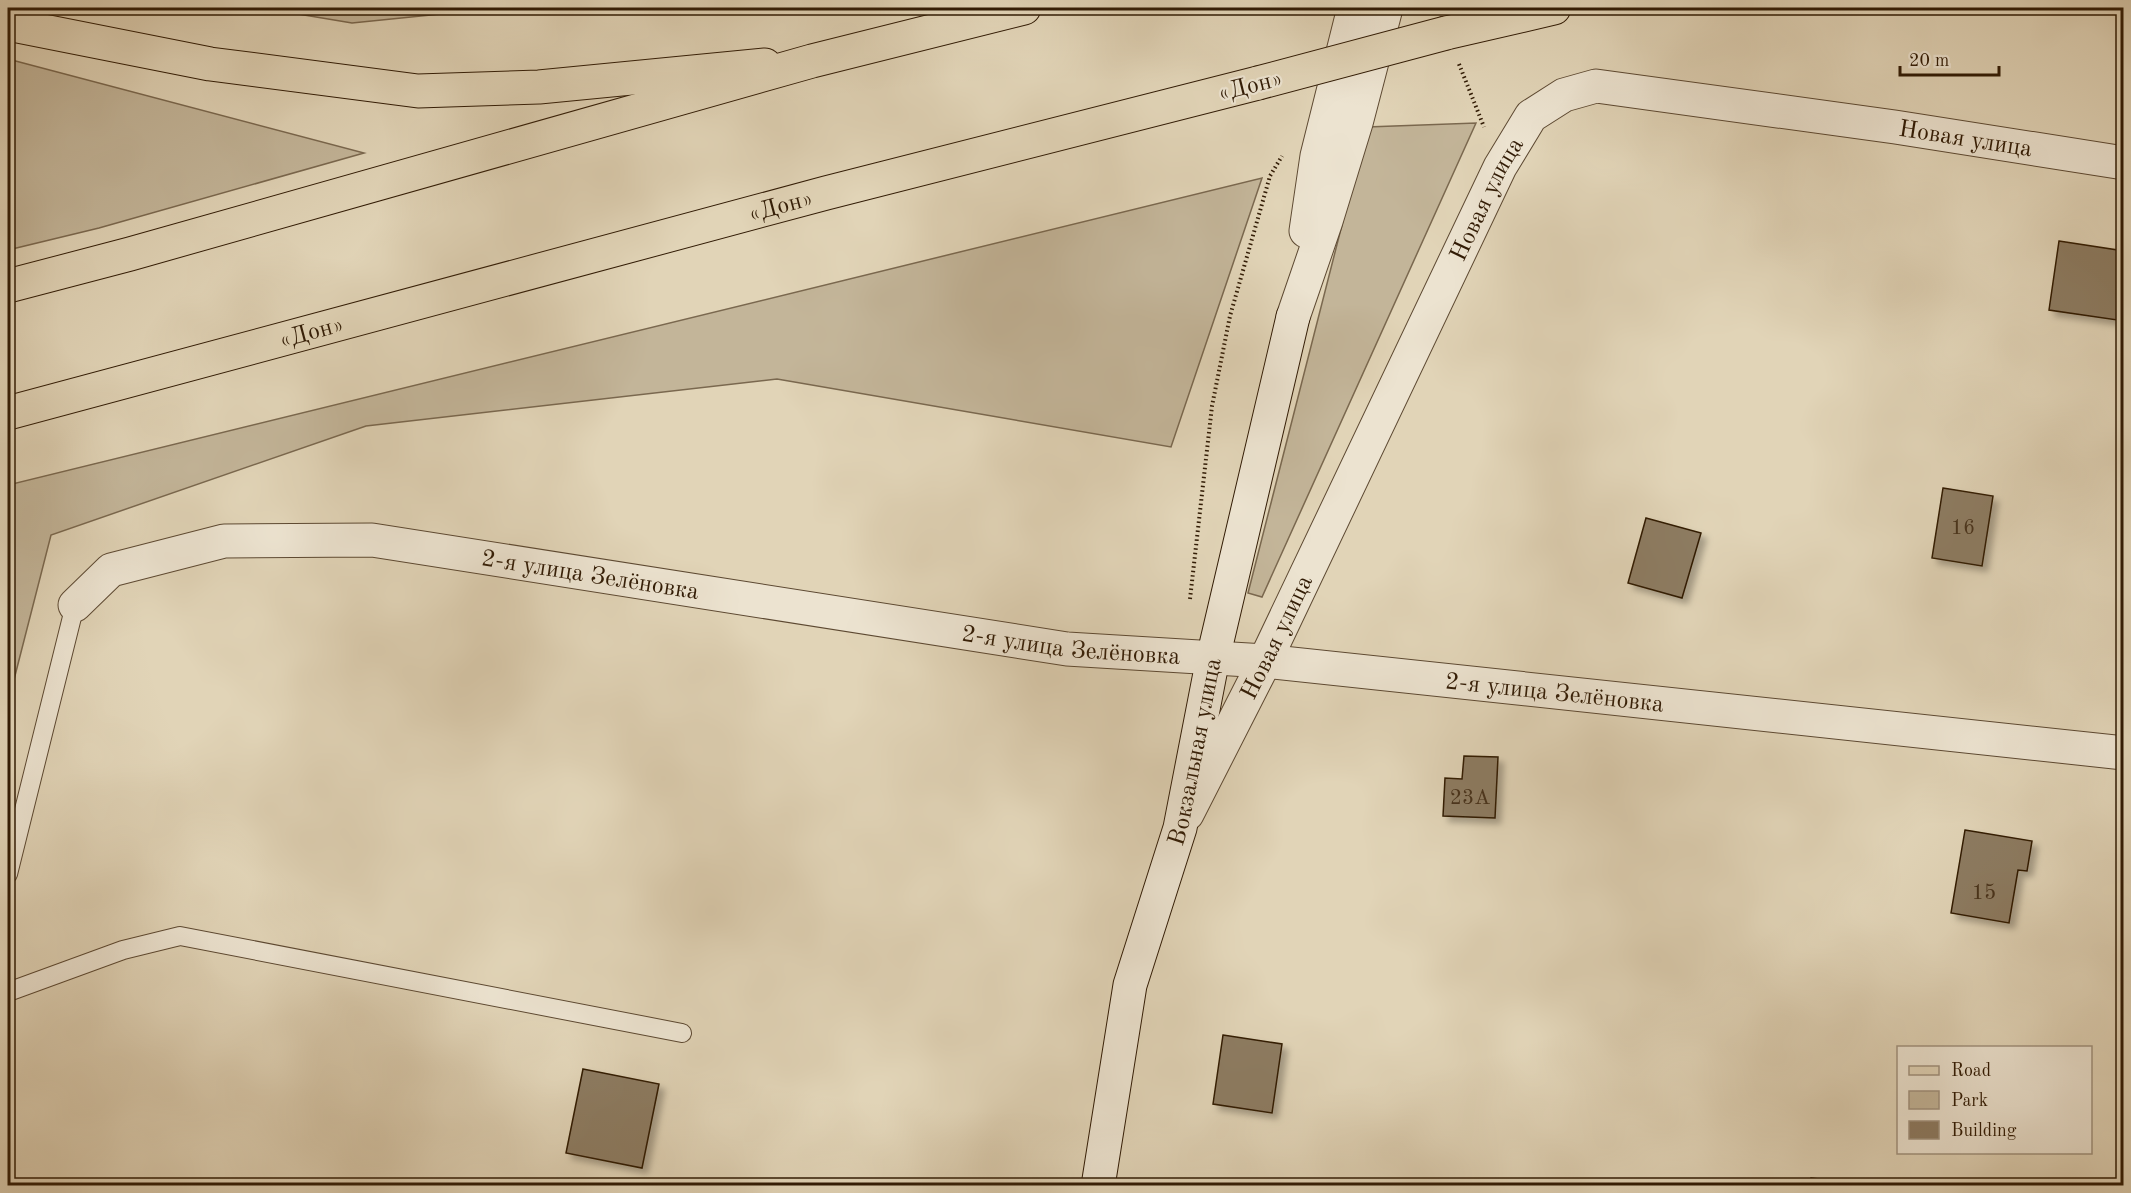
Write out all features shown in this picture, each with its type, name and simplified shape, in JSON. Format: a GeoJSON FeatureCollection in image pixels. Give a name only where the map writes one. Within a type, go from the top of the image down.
{"type":"FeatureCollection","features":[{"type":"Feature","properties":{"kind":"main road"},"geometry":{"type":"LineString","coordinates":[[8,286],[130,254],[812,61],[1024,8]]}},
{"type":"Feature","properties":{"kind":"main road","name":"«Дон»"},"geometry":{"type":"LineString","coordinates":[[8,413],[815,196],[1446,33],[1554,8]]}},
{"type":"Feature","properties":{"kind":"main road"},"geometry":{"type":"LineString","coordinates":[[8,24],[210,64],[418,91],[539,87],[812,61]]}},
{"type":"Feature","properties":{"kind":"street"},"geometry":{"type":"LineString","coordinates":[[1293,317],[1317,156],[1354,8]]}},
{"type":"Feature","properties":{"kind":"street"},"geometry":{"type":"LineString","coordinates":[[1293,317],[1356,123],[1386,8]]}},
{"type":"Feature","properties":{"kind":"street","name":"Новая улица"},"geometry":{"type":"LineString","coordinates":[[1180,828],[1265,661],[1500,167],[1532,116],[1564,95],[1596,86],[1895,127],[2124,163]]}},
{"type":"Feature","properties":{"kind":"street","name":"Вокзальная улица"},"geometry":{"type":"LineString","coordinates":[[1098,1185],[1130,985],[1180,828],[1213,658],[1293,317]]}},
{"type":"Feature","properties":{"kind":"street","name":"2-я улица Зелёновка"},"geometry":{"type":"LineString","coordinates":[[75,605],[111,570],[224,541],[372,540],[1067,649],[1265,661],[2124,753]]}},
{"type":"Feature","properties":{"kind":"lane"},"geometry":{"type":"LineString","coordinates":[[8,874],[75,605]]}},
{"type":"Feature","properties":{"kind":"lane"},"geometry":{"type":"LineString","coordinates":[[8,992],[123,951],[180,936],[682,1033]]}},
{"type":"Feature","properties":{"kind":"path"},"geometry":{"type":"LineString","coordinates":[[1446,33],[1500,167]]}},
{"type":"Feature","properties":{"kind":"path"},"geometry":{"type":"LineString","coordinates":[[1189,605],[1212,406],[1228,328],[1270,176],[1287,148]]}},
{"type":"Feature","properties":{"kind":"green space"},"geometry":{"type":"Polygon","coordinates":[[[262,8],[500,8],[352,23],[262,8]]]}},
{"type":"Feature","properties":{"kind":"green space"},"geometry":{"type":"Polygon","coordinates":[[[8,59],[364,153],[99,228],[8,250],[8,59]]]}},
{"type":"Feature","properties":{"kind":"green space"},"geometry":{"type":"Polygon","coordinates":[[[1476,123],[1262,597],[1248,593],[1367,127],[1476,123]]]}},
{"type":"Feature","properties":{"kind":"green space"},"geometry":{"type":"Polygon","coordinates":[[[1262,178],[1171,447],[777,379],[366,426],[51,535],[8,703],[8,485],[1262,178]]]}},
{"type":"Feature","properties":{"kind":"building"},"geometry":{"type":"Polygon","coordinates":[[[2059,241],[2124,251],[2124,321],[2049,310],[2059,241]]]}},
{"type":"Feature","properties":{"kind":"building"},"geometry":{"type":"Polygon","coordinates":[[[1943,488],[1993,496],[1982,566],[1932,558],[1943,488]]]}},
{"type":"Feature","properties":{"kind":"building"},"geometry":{"type":"Polygon","coordinates":[[[1646,518],[1701,533],[1682,598],[1628,583],[1646,518]]]}},
{"type":"Feature","properties":{"kind":"building"},"geometry":{"type":"Polygon","coordinates":[[[1464,756],[1498,757],[1495,818],[1443,816],[1445,778],[1462,779],[1464,756]]]}},
{"type":"Feature","properties":{"kind":"building"},"geometry":{"type":"Polygon","coordinates":[[[1965,830],[2032,841],[2027,871],[2018,870],[2009,923],[1951,913],[1965,830]]]}},
{"type":"Feature","properties":{"kind":"building"},"geometry":{"type":"Polygon","coordinates":[[[1223,1035],[1282,1044],[1272,1113],[1213,1104],[1223,1035]]]}},
{"type":"Feature","properties":{"kind":"building"},"geometry":{"type":"Polygon","coordinates":[[[583,1069],[659,1084],[642,1168],[566,1153],[583,1069]]]}},
{"type":"Feature","properties":{"kind":"building"},"geometry":{"type":"Polygon","coordinates":[[[1811,1178],[1860,1184],[1860,1186],[1810,1186],[1811,1178]]]}}]}
